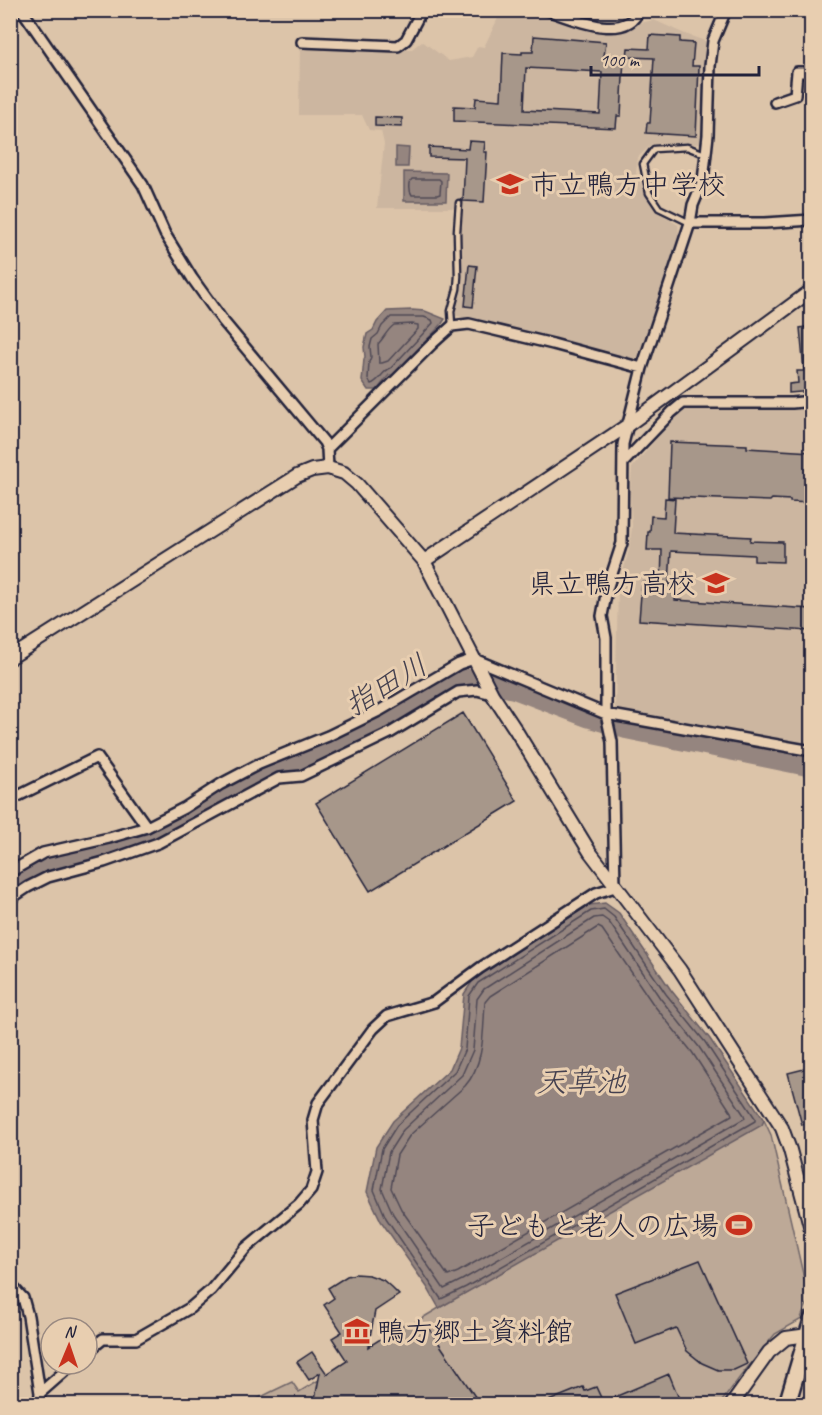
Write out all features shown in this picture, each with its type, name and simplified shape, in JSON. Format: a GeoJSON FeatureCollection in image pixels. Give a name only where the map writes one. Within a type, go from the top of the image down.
{"type":"FeatureCollection","features":[{"type":"Feature","properties":{"kind":"main road"},"geometry":{"type":"LineString","coordinates":[[787,1404],[810,1327]]}},
{"type":"Feature","properties":{"kind":"street"},"geometry":{"type":"LineString","coordinates":[[22,10],[143,185],[165,234],[192,278],[223,321],[324,442],[328,468]]}},
{"type":"Feature","properties":{"kind":"street"},"geometry":{"type":"LineString","coordinates":[[302,42],[398,46],[406,40],[422,10]]}},
{"type":"Feature","properties":{"kind":"street"},"geometry":{"type":"LineString","coordinates":[[551,11],[587,24],[610,27],[625,25],[637,15],[639,10]]}},
{"type":"Feature","properties":{"kind":"street"},"geometry":{"type":"LineString","coordinates":[[615,887],[612,742],[606,714],[606,638],[602,616],[607,590],[622,543],[623,444],[642,368],[690,223],[693,205],[703,181],[713,41],[726,10]]}},
{"type":"Feature","properties":{"kind":"street"},"geometry":{"type":"LineString","coordinates":[[776,102],[795,95],[796,72],[812,72]]}},
{"type":"Feature","properties":{"kind":"street"},"geometry":{"type":"LineString","coordinates":[[690,223],[765,223],[812,220]]}},
{"type":"Feature","properties":{"kind":"street"},"geometry":{"type":"LineString","coordinates":[[424,561],[627,425],[812,290]]}},
{"type":"Feature","properties":{"kind":"street"},"geometry":{"type":"LineString","coordinates":[[327,450],[452,326],[469,324],[642,368]]}},
{"type":"Feature","properties":{"kind":"street"},"geometry":{"type":"LineString","coordinates":[[623,463],[683,403],[812,401]]}},
{"type":"Feature","properties":{"kind":"street"},"geometry":{"type":"LineString","coordinates":[[10,658],[297,476],[312,470],[328,468],[344,473],[357,484],[424,561],[492,694],[516,729],[590,852],[680,970],[782,1128],[812,1233]]}},
{"type":"Feature","properties":{"kind":"street"},"geometry":{"type":"LineString","coordinates":[[10,872],[43,853],[147,827],[259,764],[379,711],[459,664],[474,659],[606,714],[812,751]]}},
{"type":"Feature","properties":{"kind":"street"},"geometry":{"type":"LineString","coordinates":[[10,899],[48,877],[104,862],[158,843],[279,778],[301,776],[390,733],[458,692],[477,690],[492,694]]}},
{"type":"Feature","properties":{"kind":"street"},"geometry":{"type":"LineString","coordinates":[[10,800],[98,757],[147,827]]}},
{"type":"Feature","properties":{"kind":"street"},"geometry":{"type":"LineString","coordinates":[[99,1342],[103,1339],[136,1339],[190,1308],[211,1290],[246,1248],[299,1204],[311,1190],[317,1172],[313,1120],[318,1102],[373,1029],[387,1016],[434,1002],[480,968],[596,893],[615,887]]}},
{"type":"Feature","properties":{"kind":"street"},"geometry":{"type":"LineString","coordinates":[[10,1284],[23,1298],[28,1316],[40,1392],[39,1404]]}},
{"type":"Feature","properties":{"kind":"street"},"geometry":{"type":"LineString","coordinates":[[732,1404],[768,1352],[786,1338],[810,1327]]}},
{"type":"Feature","properties":{"kind":"street"},"geometry":{"type":"LineString","coordinates":[[40,1392],[59,1376]]}},
{"type":"Feature","properties":{"kind":"lane"},"geometry":{"type":"LineString","coordinates":[[690,223],[659,208],[649,193],[643,164],[654,149],[687,147],[705,154]]}},
{"type":"Feature","properties":{"kind":"lane"},"geometry":{"type":"LineString","coordinates":[[452,326],[451,311],[458,276],[459,203]]}},
{"type":"Feature","properties":{"kind":"shaded area","name":"市立鴨方中学校"},"geometry":{"type":"Polygon","coordinates":[[[502,10],[528,11],[553,19],[627,28],[654,20],[708,42],[703,142],[699,144],[652,144],[638,157],[636,173],[646,195],[656,211],[678,225],[679,235],[643,352],[638,357],[631,359],[618,357],[454,315],[461,276],[459,231],[461,208],[377,208],[384,144],[381,131],[369,130],[362,115],[299,115],[300,46],[412,49],[422,41],[449,61],[472,57],[478,46],[484,47],[502,10]]]}},
{"type":"Feature","properties":{"kind":"shaded area","name":"県立鴨方高校"},"geometry":{"type":"Polygon","coordinates":[[[811,405],[811,748],[615,712],[618,590],[629,550],[632,527],[630,492],[632,468],[683,407],[811,405]]]}},
{"type":"Feature","properties":{"kind":"shaded area"},"geometry":{"type":"Polygon","coordinates":[[[764,1120],[771,1135],[809,1300],[800,1320],[775,1334],[720,1404],[247,1404],[292,1382],[299,1392],[439,1308],[764,1120]]]}},
{"type":"Feature","properties":{"kind":"water"},"geometry":{"type":"Polygon","coordinates":[[[396,147],[409,148],[408,167],[396,167],[396,147]]]}},
{"type":"Feature","properties":{"kind":"water"},"geometry":{"type":"Polygon","coordinates":[[[404,172],[447,173],[446,201],[404,201],[404,172]]]}},
{"type":"Feature","properties":{"kind":"water"},"geometry":{"type":"Polygon","coordinates":[[[387,311],[425,311],[445,319],[377,390],[368,390],[362,381],[367,334],[373,330],[387,311]]]}},
{"type":"Feature","properties":{"kind":"water","name":"天草池"},"geometry":{"type":"Polygon","coordinates":[[[605,903],[619,913],[671,990],[710,1039],[764,1120],[762,1125],[439,1308],[381,1221],[367,1192],[376,1147],[393,1121],[450,1069],[459,1048],[464,994],[474,979],[589,905],[605,903]]]}},
{"type":"Feature","properties":{"kind":"building"},"geometry":{"type":"Polygon","coordinates":[[[650,35],[680,37],[680,42],[694,43],[692,66],[699,66],[696,136],[646,133],[647,123],[650,123],[654,58],[627,57],[628,48],[649,49],[650,35]]]}},
{"type":"Feature","properties":{"kind":"building"},"geometry":{"type":"Polygon","coordinates":[[[534,36],[606,42],[604,56],[624,57],[621,116],[617,116],[616,128],[454,121],[454,106],[475,107],[476,98],[501,100],[503,53],[533,52],[534,36]],[[526,68],[524,110],[600,114],[602,72],[526,68]]]}},
{"type":"Feature","properties":{"kind":"building"},"geometry":{"type":"Polygon","coordinates":[[[375,117],[402,118],[402,127],[375,126],[375,117]]]}},
{"type":"Feature","properties":{"kind":"building"},"geometry":{"type":"Polygon","coordinates":[[[469,141],[485,142],[484,152],[487,152],[484,202],[463,201],[465,158],[429,157],[429,147],[468,149],[469,141]]]}},
{"type":"Feature","properties":{"kind":"building"},"geometry":{"type":"Polygon","coordinates":[[[469,265],[477,266],[473,307],[465,306],[469,265]]]}},
{"type":"Feature","properties":{"kind":"building"},"geometry":{"type":"Polygon","coordinates":[[[812,326],[812,391],[789,393],[789,384],[798,383],[797,371],[804,371],[800,328],[812,326]]]}},
{"type":"Feature","properties":{"kind":"building"},"geometry":{"type":"Polygon","coordinates":[[[670,442],[747,445],[747,448],[812,452],[812,503],[772,499],[770,501],[668,497],[670,442]]]}},
{"type":"Feature","properties":{"kind":"building"},"geometry":{"type":"Polygon","coordinates":[[[665,498],[675,499],[673,533],[751,537],[750,541],[783,542],[783,562],[754,561],[754,555],[671,551],[669,584],[676,585],[675,600],[812,609],[810,631],[639,620],[642,582],[661,584],[662,550],[647,550],[651,516],[664,517],[665,498]]]}},
{"type":"Feature","properties":{"kind":"building"},"geometry":{"type":"Polygon","coordinates":[[[463,713],[517,801],[370,891],[316,803],[463,713]]]}},
{"type":"Feature","properties":{"kind":"building"},"geometry":{"type":"Polygon","coordinates":[[[812,1067],[812,1123],[802,1125],[788,1073],[812,1067]]]}},
{"type":"Feature","properties":{"kind":"building"},"geometry":{"type":"Polygon","coordinates":[[[700,1260],[747,1364],[734,1370],[718,1370],[702,1363],[687,1351],[676,1328],[636,1344],[615,1293],[700,1260]]]}},
{"type":"Feature","properties":{"kind":"building"},"geometry":{"type":"Polygon","coordinates":[[[369,1275],[383,1280],[399,1295],[375,1311],[368,1347],[404,1324],[430,1330],[480,1404],[314,1404],[320,1373],[309,1380],[297,1362],[312,1352],[327,1374],[347,1361],[332,1338],[342,1332],[324,1305],[334,1298],[328,1288],[347,1276],[369,1275]]]}},
{"type":"Feature","properties":{"kind":"building"},"geometry":{"type":"Polygon","coordinates":[[[669,1374],[680,1401],[673,1404],[541,1404],[583,1387],[585,1391],[596,1387],[603,1402],[669,1374]]]}},
{"type":"Feature","properties":{"kind":"waterway","name":"指田川"},"geometry":{"type":"LineString","coordinates":[[10,885],[46,863],[142,841],[194,815],[268,772],[366,736],[458,677],[514,689],[587,717],[626,729],[812,767]]}},
{"type":"Feature","properties":{"kind":"place","name":"市立鴨方中学校"},"geometry":{"type":"Point","coordinates":[510,184]}},
{"type":"Feature","properties":{"kind":"place","name":"県立鴨方高校"},"geometry":{"type":"Point","coordinates":[716,583]}},
{"type":"Feature","properties":{"kind":"place","name":"子どもと老人の広場"},"geometry":{"type":"Point","coordinates":[739,1225]}},
{"type":"Feature","properties":{"kind":"place","name":"鴨方郷土資料館"},"geometry":{"type":"Point","coordinates":[357,1331]}}]}
